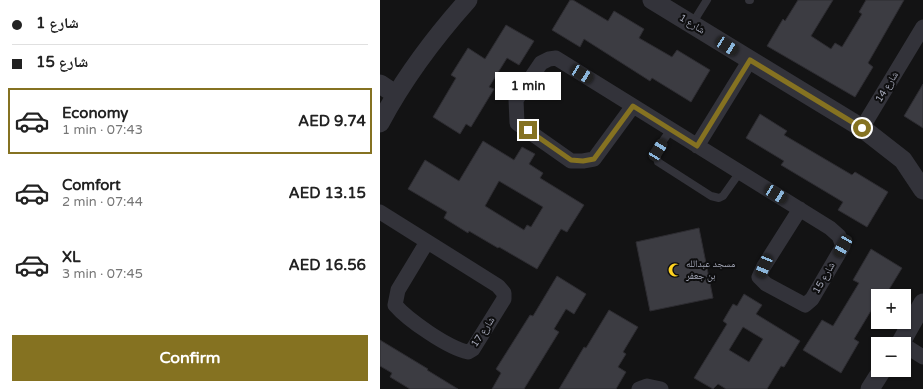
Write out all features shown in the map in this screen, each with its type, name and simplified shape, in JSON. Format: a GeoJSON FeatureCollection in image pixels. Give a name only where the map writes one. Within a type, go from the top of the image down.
{"type":"FeatureCollection","features":[{"type":"Feature","properties":{"kind":"street"},"geometry":{"type":"LineString","coordinates":[[380,123],[388,89],[468,0]]}},
{"type":"Feature","properties":{"kind":"street","name":"شارع 1"},"geometry":{"type":"LineString","coordinates":[[652,0],[862,128],[903,160],[923,190]]}},
{"type":"Feature","properties":{"kind":"street","name":"شارع 14"},"geometry":{"type":"LineString","coordinates":[[862,128],[917,50],[923,27]]}},
{"type":"Feature","properties":{"kind":"street","name":"شارع 15"},"geometry":{"type":"LineString","coordinates":[[633,106],[594,159],[583,161],[571,160],[517,123],[516,100],[541,63],[549,58],[556,58],[671,129],[697,146],[740,172],[800,209],[830,228],[840,236],[843,246],[812,299],[805,306],[766,284],[759,277],[764,266],[800,209]]}},
{"type":"Feature","properties":{"kind":"street"},"geometry":{"type":"LineString","coordinates":[[697,146],[750,60]]}},
{"type":"Feature","properties":{"kind":"street","name":"شارع 17"},"geometry":{"type":"LineString","coordinates":[[380,212],[498,286],[504,293],[504,299],[474,349],[468,352],[457,350],[403,315],[395,305],[398,290],[427,242]]}},
{"type":"Feature","properties":{"kind":"street"},"geometry":{"type":"LineString","coordinates":[[906,337],[923,303]]}},
{"type":"Feature","properties":{"kind":"street"},"geometry":{"type":"LineString","coordinates":[[911,350],[923,357]]}},
{"type":"Feature","properties":{"kind":"street"},"geometry":{"type":"LineString","coordinates":[[870,389],[878,377]]}},
{"type":"Feature","properties":{"kind":"street"},"geometry":{"type":"LineString","coordinates":[[639,389],[647,386],[661,389]]}},
{"type":"Feature","properties":{"kind":"lane"},"geometry":{"type":"LineString","coordinates":[[692,24],[707,0]]}},
{"type":"Feature","properties":{"kind":"lane"},"geometry":{"type":"LineString","coordinates":[[671,129],[656,154],[658,162],[705,193],[715,198],[723,196],[740,172]]}},
{"type":"Feature","properties":{"kind":"building"},"geometry":{"type":"Polygon","coordinates":[[[570,0],[573,0],[608,21],[614,11],[644,29],[639,38],[672,57],[677,50],[710,70],[691,102],[652,78],[650,81],[584,39],[580,47],[552,30],[570,0]]]}},
{"type":"Feature","properties":{"kind":"building"},"geometry":{"type":"Polygon","coordinates":[[[798,0],[833,0],[811,36],[831,49],[835,43],[842,47],[862,14],[859,12],[866,0],[904,0],[868,63],[873,67],[855,97],[767,46],[783,19],[785,21],[798,0]]]}},
{"type":"Feature","properties":{"kind":"building"},"geometry":{"type":"Polygon","coordinates":[[[506,25],[534,41],[519,65],[507,58],[489,87],[494,89],[471,127],[466,124],[460,134],[433,117],[456,78],[451,75],[468,48],[485,59],[506,25]]]}},
{"type":"Feature","properties":{"kind":"building"},"geometry":{"type":"Polygon","coordinates":[[[923,84],[923,128],[904,116],[923,84]]]}},
{"type":"Feature","properties":{"kind":"building"},"geometry":{"type":"Polygon","coordinates":[[[760,114],[787,131],[784,135],[852,175],[855,172],[888,192],[867,227],[838,210],[843,202],[781,165],[784,161],[746,138],[760,114]]]}},
{"type":"Feature","properties":{"kind":"building"},"geometry":{"type":"Polygon","coordinates":[[[483,141],[514,160],[522,147],[535,154],[529,164],[543,173],[540,178],[584,205],[567,232],[561,229],[537,269],[469,231],[468,233],[444,218],[447,212],[408,189],[425,160],[459,181],[483,141]],[[499,181],[485,206],[524,230],[527,225],[531,227],[543,207],[499,181]]]}},
{"type":"Feature","properties":{"kind":"building","name":"مسجد عبدالله بن جعفر"},"geometry":{"type":"Polygon","coordinates":[[[699,228],[713,298],[650,311],[636,242],[699,228]]]}},
{"type":"Feature","properties":{"kind":"building"},"geometry":{"type":"Polygon","coordinates":[[[871,249],[902,268],[889,289],[871,289],[871,311],[854,339],[859,342],[841,373],[803,350],[822,320],[833,326],[859,283],[853,280],[871,249]]]}},
{"type":"Feature","properties":{"kind":"building"},"geometry":{"type":"Polygon","coordinates":[[[557,276],[586,294],[574,314],[566,309],[554,329],[559,332],[524,389],[492,389],[501,373],[496,369],[530,315],[533,316],[557,276]]]}},
{"type":"Feature","properties":{"kind":"building"},"geometry":{"type":"Polygon","coordinates":[[[744,294],[762,305],[756,314],[800,341],[784,367],[781,366],[767,389],[726,389],[718,384],[713,389],[694,378],[727,324],[723,321],[733,304],[737,306],[744,294]],[[743,327],[729,350],[749,362],[763,339],[743,327]]]}},
{"type":"Feature","properties":{"kind":"building"},"geometry":{"type":"Polygon","coordinates":[[[609,310],[638,327],[623,352],[626,354],[618,367],[626,372],[616,389],[559,389],[584,347],[586,348],[609,310]]]}},
{"type":"Feature","properties":{"kind":"building"},"geometry":{"type":"Polygon","coordinates":[[[380,340],[458,389],[410,389],[390,377],[392,373],[380,366],[380,340]]]}},
{"type":"Feature","properties":{"kind":"place","name":"مسجد عبدالله بن جعفر"},"geometry":{"type":"Point","coordinates":[675,270]}},
{"type":"Feature","properties":{"kind":"route"},"geometry":{"type":"LineString","coordinates":[[528,130],[571,160],[583,161],[594,159],[633,106],[697,146],[750,60],[862,128]]}}]}
